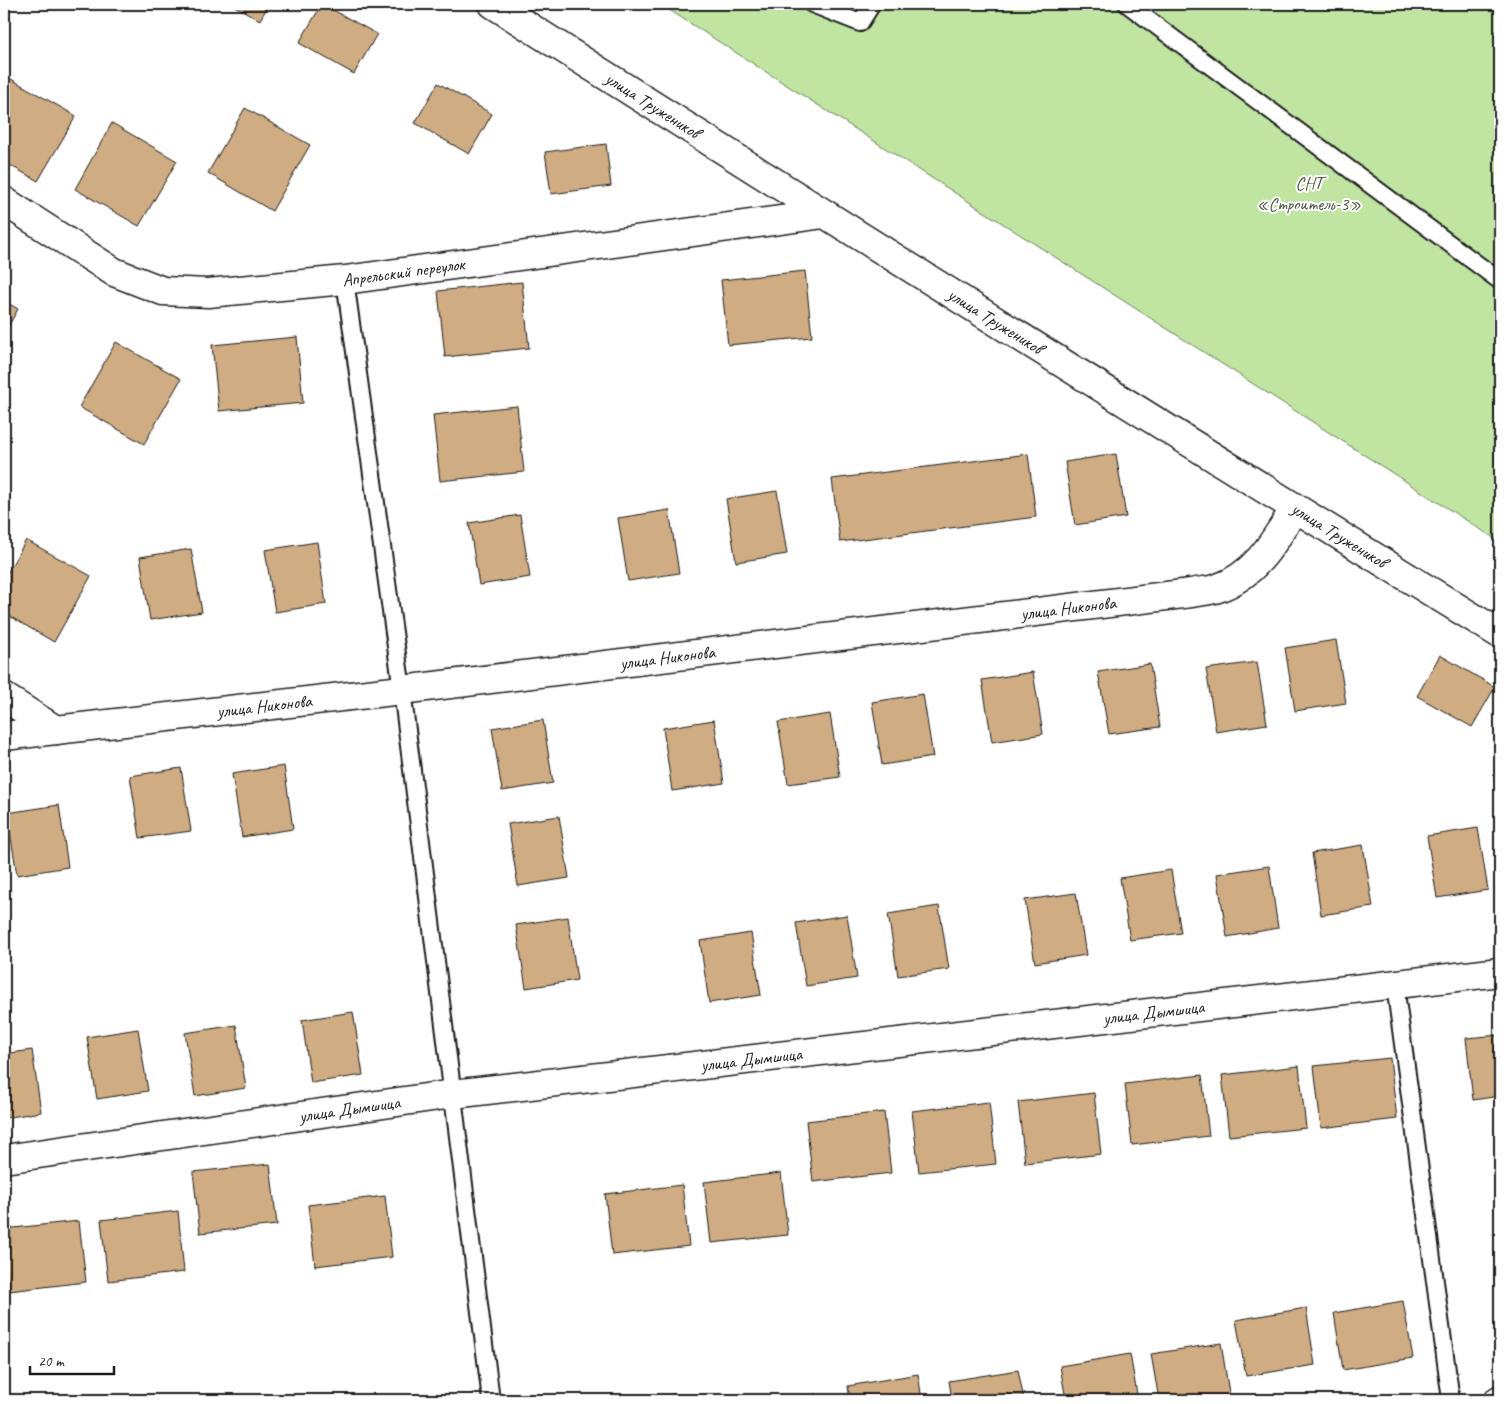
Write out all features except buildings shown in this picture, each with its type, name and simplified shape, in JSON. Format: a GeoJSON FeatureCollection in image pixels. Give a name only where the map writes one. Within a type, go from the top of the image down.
{"type":"FeatureCollection","features":[{"type":"Feature","properties":{"kind":"street","name":"улица Тружеников"},"geometry":{"type":"LineString","coordinates":[[493,4],[824,214],[1500,634]]}},
{"type":"Feature","properties":{"kind":"street","name":"Апрельский переулок"},"geometry":{"type":"LineString","coordinates":[[4,201],[114,272],[163,291],[208,293],[345,280],[824,214]]}},
{"type":"Feature","properties":{"kind":"street","name":"улица Никонова"},"geometry":{"type":"LineString","coordinates":[[4,736],[402,690],[1218,588],[1243,575],[1259,561],[1272,546],[1295,508]]}},
{"type":"Feature","properties":{"kind":"street"},"geometry":{"type":"LineString","coordinates":[[4,697],[56,730]]}},
{"type":"Feature","properties":{"kind":"street","name":"улица Дымшица"},"geometry":{"type":"LineString","coordinates":[[4,1159],[453,1094],[1395,986],[1500,972]]}},
{"type":"Feature","properties":{"kind":"lane"},"geometry":{"type":"LineString","coordinates":[[812,4],[860,23],[872,4]]}},
{"type":"Feature","properties":{"kind":"lane"},"geometry":{"type":"LineString","coordinates":[[1127,4],[1500,281]]}},
{"type":"Feature","properties":{"kind":"lane"},"geometry":{"type":"LineString","coordinates":[[345,280],[402,690],[491,1400]]}},
{"type":"Feature","properties":{"kind":"lane"},"geometry":{"type":"LineString","coordinates":[[1395,986],[1451,1400]]}},
{"type":"Feature","properties":{"kind":"green space","name":"СНТ «Строитель-3»"},"geometry":{"type":"Polygon","coordinates":[[[660,4],[1500,4],[1500,542],[660,4]]]}}]}
